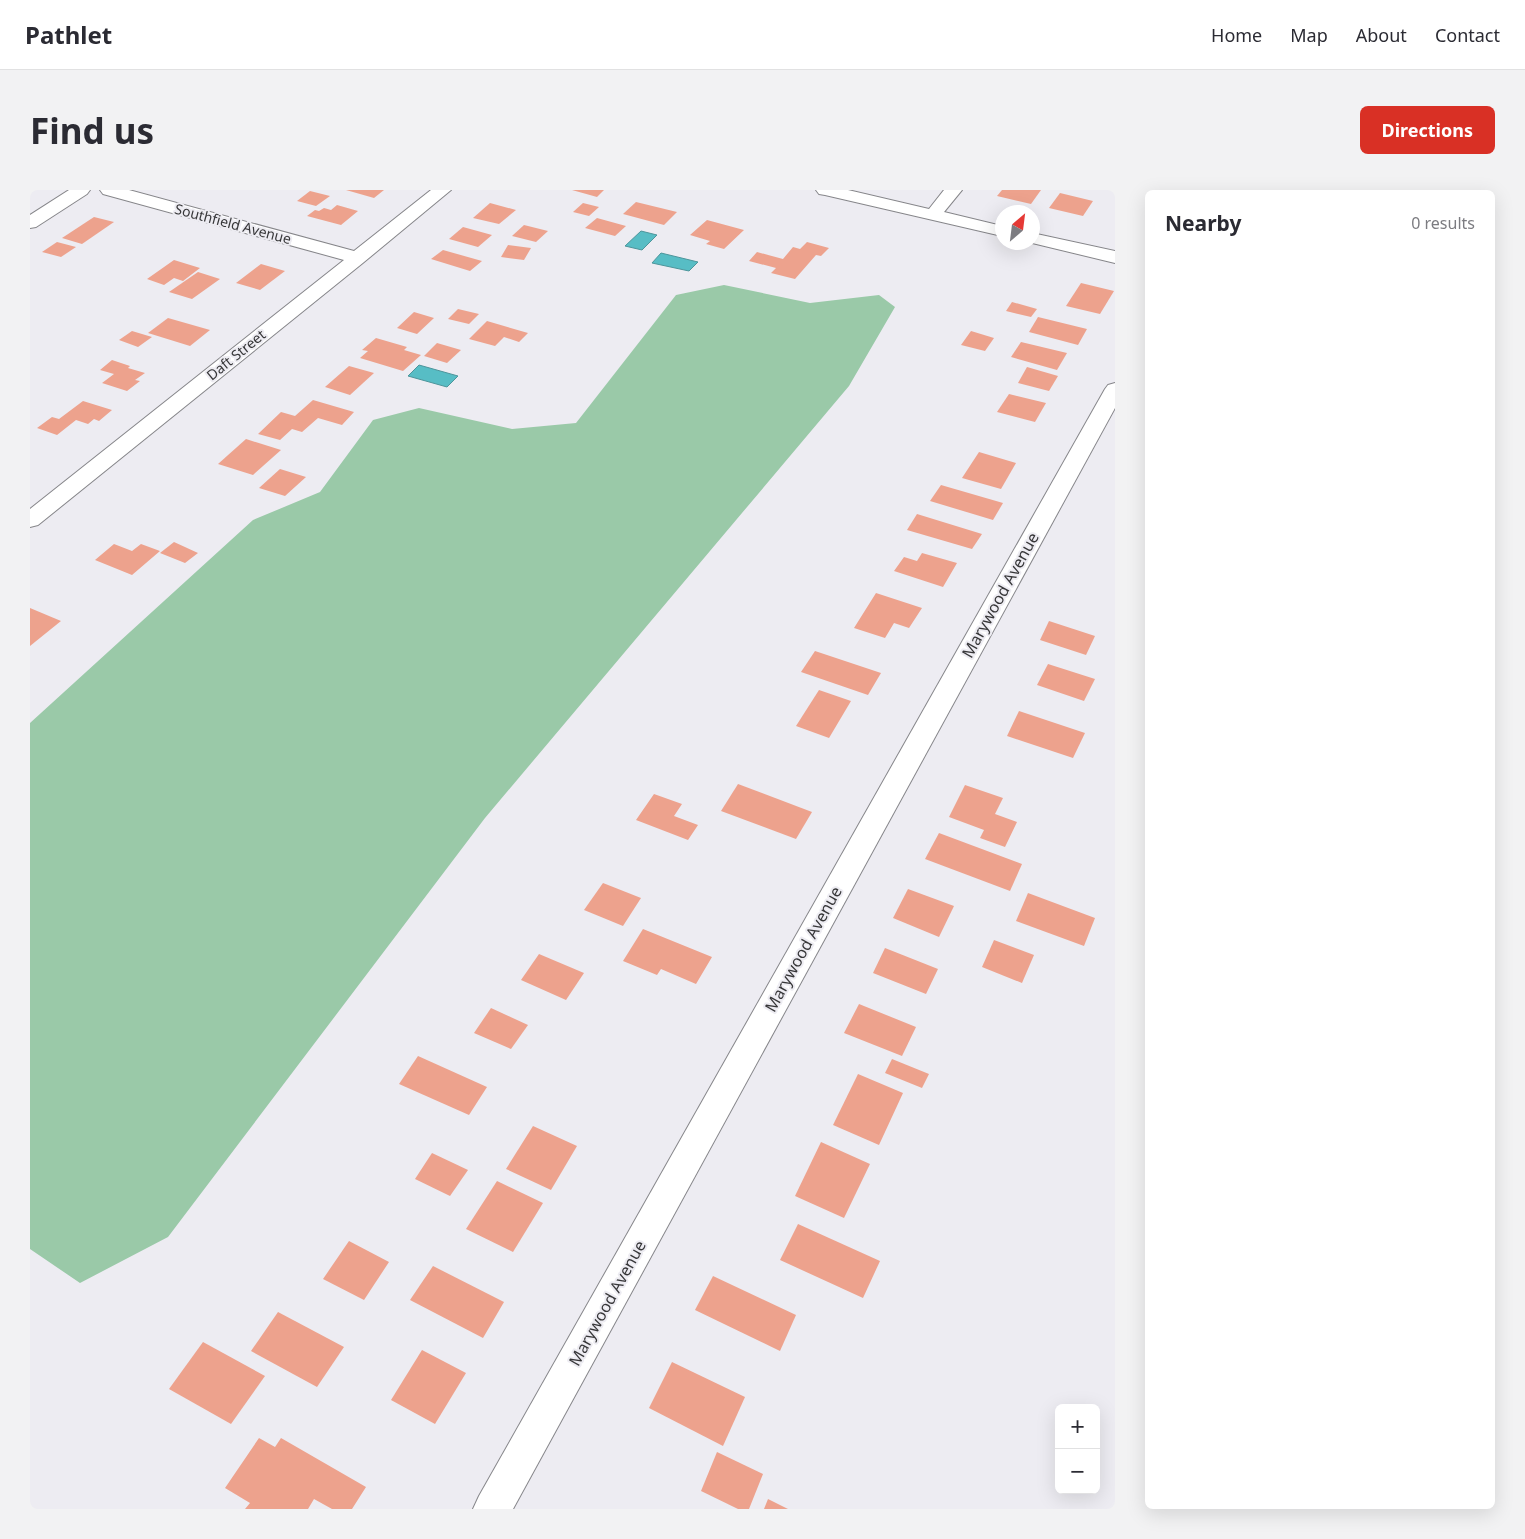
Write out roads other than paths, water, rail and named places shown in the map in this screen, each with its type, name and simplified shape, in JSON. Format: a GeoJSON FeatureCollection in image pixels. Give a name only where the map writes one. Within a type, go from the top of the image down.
{"type":"FeatureCollection","features":[{"type":"Feature","properties":{"kind":"street"},"geometry":{"type":"LineString","coordinates":[[30,223],[81,190]]}},
{"type":"Feature","properties":{"kind":"street","name":"Southfield Avenue"},"geometry":{"type":"LineString","coordinates":[[109,190],[358,258]]}},
{"type":"Feature","properties":{"kind":"street","name":"Daft Street"},"geometry":{"type":"LineString","coordinates":[[30,520],[442,190]]}},
{"type":"Feature","properties":{"kind":"street"},"geometry":{"type":"LineString","coordinates":[[825,190],[995,229]]}},
{"type":"Feature","properties":{"kind":"street"},"geometry":{"type":"LineString","coordinates":[[932,215],[953,190]]}},
{"type":"Feature","properties":{"kind":"street"},"geometry":{"type":"LineString","coordinates":[[1040,240],[1115,258]]}},
{"type":"Feature","properties":{"kind":"street","name":"Marywood Avenue"},"geometry":{"type":"LineString","coordinates":[[492,1509],[1115,389]]}},
{"type":"Feature","properties":{"kind":"water"},"geometry":{"type":"Polygon","coordinates":[[[641,231],[657,235],[642,250],[625,246],[641,231]]]}},
{"type":"Feature","properties":{"kind":"water"},"geometry":{"type":"Polygon","coordinates":[[[661,253],[698,262],[689,271],[652,263],[661,253]]]}},
{"type":"Feature","properties":{"kind":"water"},"geometry":{"type":"Polygon","coordinates":[[[419,365],[458,376],[447,387],[408,376],[419,365]]]}}]}
